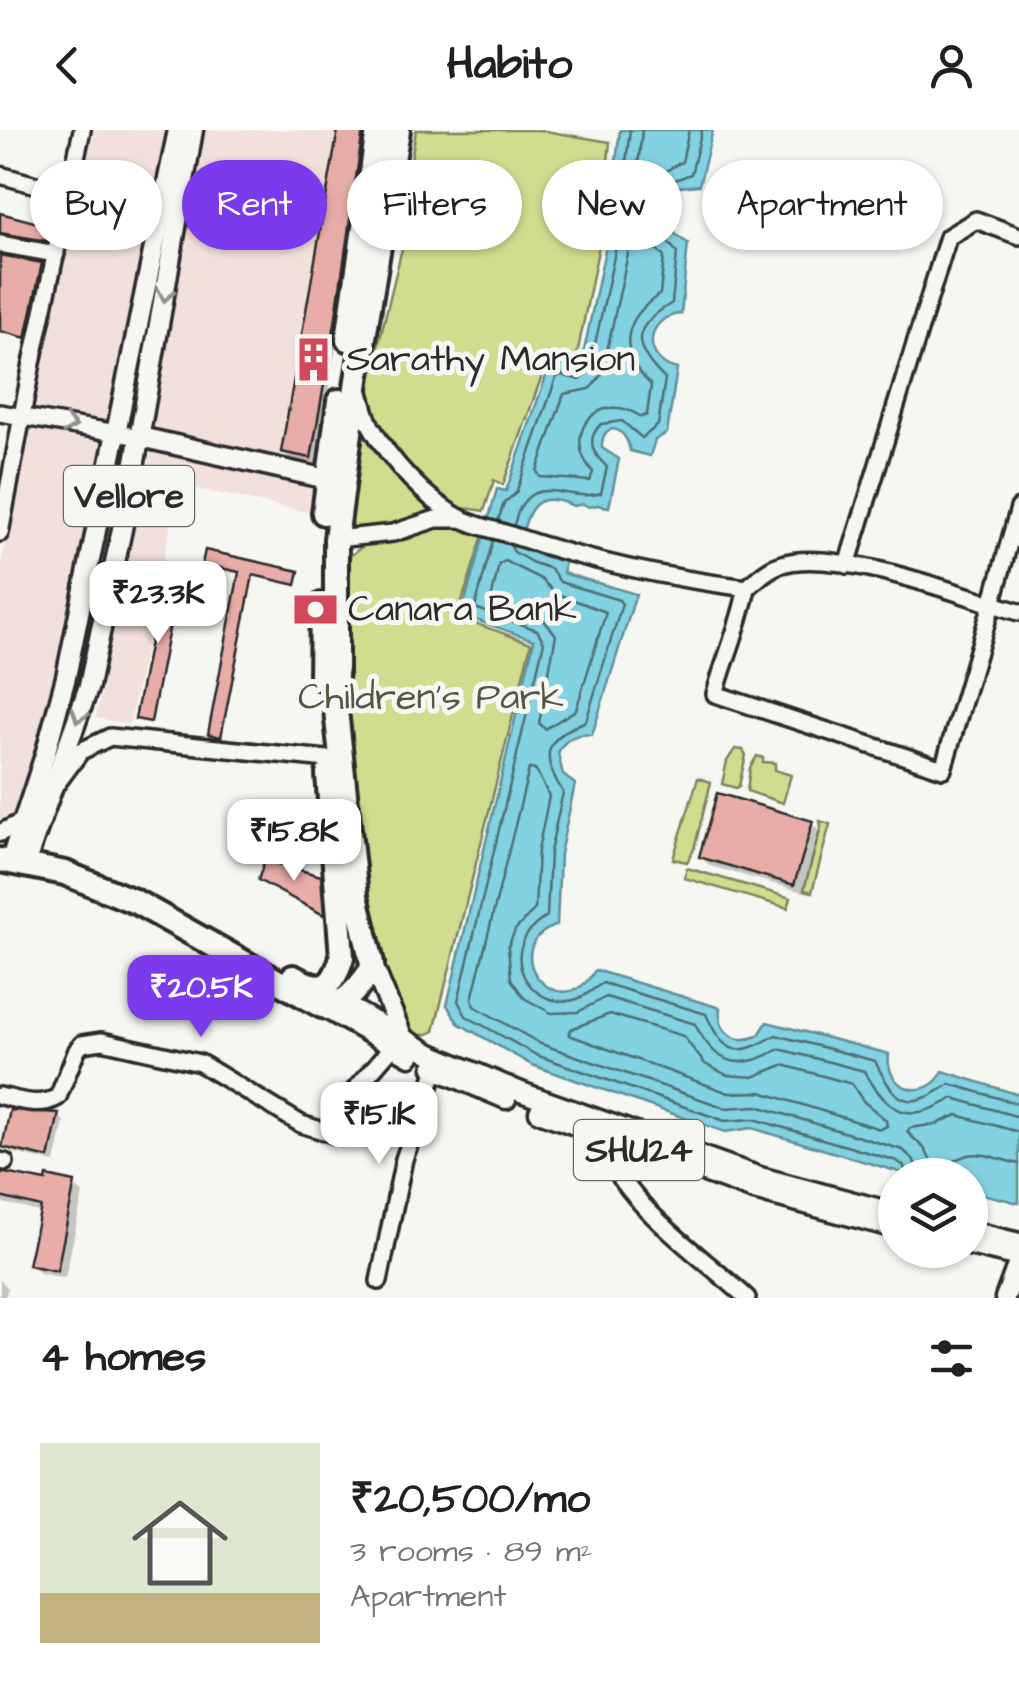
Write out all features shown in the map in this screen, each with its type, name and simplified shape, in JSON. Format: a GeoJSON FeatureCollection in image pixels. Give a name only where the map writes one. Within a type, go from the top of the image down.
{"type":"FeatureCollection","features":[{"type":"Feature","properties":{"kind":"highway"},"geometry":{"type":"LineString","coordinates":[[310,993],[332,980],[342,957],[321,702],[323,521],[378,130]]}},
{"type":"Feature","properties":{"kind":"highway"},"geometry":{"type":"LineString","coordinates":[[8,849],[136,902],[330,1007],[348,1003],[367,976],[372,964],[356,896],[336,710],[336,539],[357,380],[398,130]]}},
{"type":"Feature","properties":{"kind":"main road"},"geometry":{"type":"LineString","coordinates":[[8,849],[24,823],[66,677],[178,130]]}},
{"type":"Feature","properties":{"kind":"main road","name":"Vellore"},"geometry":{"type":"LineString","coordinates":[[8,849],[54,786],[89,686],[140,437],[193,130]]}},
{"type":"Feature","properties":{"kind":"main road"},"geometry":{"type":"LineString","coordinates":[[140,437],[327,479]]}},
{"type":"Feature","properties":{"kind":"main road"},"geometry":{"type":"LineString","coordinates":[[342,957],[348,1003],[363,1022],[398,1042]]}},
{"type":"Feature","properties":{"kind":"main road"},"geometry":{"type":"LineString","coordinates":[[372,964],[398,1042]]}},
{"type":"Feature","properties":{"kind":"main road","name":"SHU24"},"geometry":{"type":"LineString","coordinates":[[310,993],[398,1042],[436,1069],[598,1135],[754,1190],[878,1223]]}},
{"type":"Feature","properties":{"kind":"main road","name":"SHU24"},"geometry":{"type":"LineString","coordinates":[[398,1042],[598,1121],[760,1177],[878,1208]]}},
{"type":"Feature","properties":{"kind":"main road"},"geometry":{"type":"LineString","coordinates":[[988,1235],[1019,1243]]}},
{"type":"Feature","properties":{"kind":"main road"},"geometry":{"type":"LineString","coordinates":[[988,1251],[1019,1259],[1005,1298]]}},
{"type":"Feature","properties":{"kind":"street"},"geometry":{"type":"LineString","coordinates":[[76,160],[82,130]]}},
{"type":"Feature","properties":{"kind":"street"},"geometry":{"type":"LineString","coordinates":[[0,175],[30,183]]}},
{"type":"Feature","properties":{"kind":"street"},"geometry":{"type":"LineString","coordinates":[[848,565],[948,237],[976,220],[1019,236]]}},
{"type":"Feature","properties":{"kind":"street"},"geometry":{"type":"LineString","coordinates":[[0,244],[56,254]]}},
{"type":"Feature","properties":{"kind":"street"},"geometry":{"type":"LineString","coordinates":[[0,533],[4,492],[57,250]]}},
{"type":"Feature","properties":{"kind":"street"},"geometry":{"type":"LineString","coordinates":[[357,380],[369,424],[396,460],[424,490],[462,518],[566,554],[672,579],[748,588]]}},
{"type":"Feature","properties":{"kind":"street"},"geometry":{"type":"LineString","coordinates":[[0,412],[140,437]]}},
{"type":"Feature","properties":{"kind":"street"},"geometry":{"type":"LineString","coordinates":[[1019,508],[992,604],[943,769],[715,694],[748,588],[779,565],[815,561],[848,565],[992,604],[1019,612]]}},
{"type":"Feature","properties":{"kind":"street"},"geometry":{"type":"LineString","coordinates":[[336,539],[393,533],[436,519],[462,518]]}},
{"type":"Feature","properties":{"kind":"street"},"geometry":{"type":"LineString","coordinates":[[24,823],[81,750],[110,737],[327,759]]}},
{"type":"Feature","properties":{"kind":"street"},"geometry":{"type":"LineString","coordinates":[[0,1096],[52,1102],[58,1097],[77,1050],[82,1044],[102,1041],[200,1063],[301,1124],[336,1136],[354,1091],[398,1042]]}},
{"type":"Feature","properties":{"kind":"street"},"geometry":{"type":"LineString","coordinates":[[380,1281],[404,1159],[436,1069]]}},
{"type":"Feature","properties":{"kind":"street"},"geometry":{"type":"LineString","coordinates":[[598,1135],[613,1168],[642,1205],[747,1298]]}},
{"type":"Feature","properties":{"kind":"shaded area"},"geometry":{"type":"Polygon","coordinates":[[[87,130],[173,130],[162,180],[162,160],[81,160],[87,130]]]}},
{"type":"Feature","properties":{"kind":"shaded area"},"geometry":{"type":"Polygon","coordinates":[[[198,130],[366,130],[361,160],[347,160],[347,250],[312,470],[145,433],[182,221],[182,250],[327,250],[327,160],[193,160],[198,130]]]}},
{"type":"Feature","properties":{"kind":"shaded area"},"geometry":{"type":"Polygon","coordinates":[[[62,250],[147,250],[108,426],[28,412],[62,250]]]}},
{"type":"Feature","properties":{"kind":"shaded area"},"geometry":{"type":"Polygon","coordinates":[[[27,427],[106,440],[55,687],[14,819],[0,823],[0,570],[27,427]]]}},
{"type":"Feature","properties":{"kind":"shaded area"},"geometry":{"type":"Polygon","coordinates":[[[152,447],[314,481],[308,512],[179,485],[129,725],[96,718],[152,447]]]}},
{"type":"Feature","properties":{"kind":"green space"},"geometry":{"type":"Polygon","coordinates":[[[416,130],[539,130],[610,142],[608,160],[542,160],[542,250],[598,250],[576,360],[550,353],[503,485],[494,480],[484,511],[449,509],[399,525],[359,532],[348,519],[374,363],[402,250],[522,250],[522,160],[411,160],[416,130]]]}},
{"type":"Feature","properties":{"kind":"green space","name":"Children's Park"},"geometry":{"type":"Polygon","coordinates":[[[461,522],[485,529],[457,617],[531,643],[434,1031],[418,1035],[403,1028],[372,926],[357,837],[346,711],[345,579],[350,556],[368,542],[410,539],[435,525],[461,522]]]}},
{"type":"Feature","properties":{"kind":"green space"},"geometry":{"type":"Polygon","coordinates":[[[735,749],[746,755],[736,788],[722,784],[727,761],[735,749]]]}},
{"type":"Feature","properties":{"kind":"green space"},"geometry":{"type":"Polygon","coordinates":[[[757,756],[763,762],[775,763],[775,770],[791,775],[783,803],[747,791],[750,768],[757,756]]]}},
{"type":"Feature","properties":{"kind":"green space"},"geometry":{"type":"Polygon","coordinates":[[[698,778],[711,782],[694,849],[687,862],[673,859],[698,778]]]}},
{"type":"Feature","properties":{"kind":"green space"},"geometry":{"type":"Polygon","coordinates":[[[820,821],[830,824],[812,892],[804,890],[820,821]]]}},
{"type":"Feature","properties":{"kind":"green space"},"geometry":{"type":"Polygon","coordinates":[[[687,868],[791,898],[788,908],[684,878],[687,868]]]}},
{"type":"Feature","properties":{"kind":"water"},"geometry":{"type":"Polygon","coordinates":[[[620,130],[713,130],[705,160],[702,160],[699,185],[682,187],[682,160],[616,160],[620,130]]]}},
{"type":"Feature","properties":{"kind":"water"},"geometry":{"type":"Polygon","coordinates":[[[682,240],[688,243],[681,314],[660,322],[652,339],[657,357],[677,369],[667,433],[655,440],[650,456],[630,451],[619,431],[609,430],[602,448],[619,459],[609,507],[542,501],[530,511],[520,543],[535,550],[535,554],[565,562],[563,573],[636,594],[592,735],[572,738],[558,753],[563,775],[575,784],[560,854],[557,925],[539,936],[531,951],[531,966],[551,988],[566,992],[581,986],[595,970],[720,1008],[725,1030],[736,1038],[759,1035],[767,1022],[889,1054],[893,1076],[908,1088],[927,1087],[943,1071],[1019,1095],[1019,1203],[988,1195],[988,1158],[878,1158],[878,1166],[752,1128],[725,1132],[532,1065],[458,1023],[447,1005],[534,640],[461,615],[497,489],[506,491],[551,362],[580,370],[605,250],[682,250],[682,240]]]}},
{"type":"Feature","properties":{"kind":"building","name":"Sarathy Mansion"},"geometry":{"type":"Polygon","coordinates":[[[338,130],[363,130],[359,160],[347,160],[347,240],[311,458],[281,452],[317,250],[327,250],[327,192],[338,130]]]}},
{"type":"Feature","properties":{"kind":"building"},"geometry":{"type":"Polygon","coordinates":[[[0,213],[30,221],[30,238],[0,233],[0,213]]]}},
{"type":"Feature","properties":{"kind":"building"},"geometry":{"type":"Polygon","coordinates":[[[0,255],[42,263],[26,338],[0,331],[0,255]]]}},
{"type":"Feature","properties":{"kind":"building"},"geometry":{"type":"Polygon","coordinates":[[[205,550],[299,571],[296,585],[253,575],[221,737],[208,734],[239,572],[202,564],[205,550]]]}},
{"type":"Feature","properties":{"kind":"building"},"geometry":{"type":"Polygon","coordinates":[[[164,569],[180,572],[151,722],[135,719],[164,569]]]}},
{"type":"Feature","properties":{"kind":"building"},"geometry":{"type":"Polygon","coordinates":[[[717,793],[813,821],[794,885],[699,857],[717,793]]]}},
{"type":"Feature","properties":{"kind":"building"},"geometry":{"type":"Polygon","coordinates":[[[265,860],[321,876],[324,915],[258,880],[265,860]]]}},
{"type":"Feature","properties":{"kind":"building"},"geometry":{"type":"Polygon","coordinates":[[[10,1110],[59,1113],[49,1158],[2,1147],[10,1110]]]}},
{"type":"Feature","properties":{"kind":"building"},"geometry":{"type":"Polygon","coordinates":[[[0,1172],[75,1182],[57,1271],[28,1265],[41,1207],[0,1197],[0,1172]]]}},
{"type":"Feature","properties":{"kind":"place","name":"Sarathy Mansion"},"geometry":{"type":"Point","coordinates":[313,360]}},
{"type":"Feature","properties":{"kind":"place","name":"Canara Bank"},"geometry":{"type":"Point","coordinates":[315,610]}}]}
